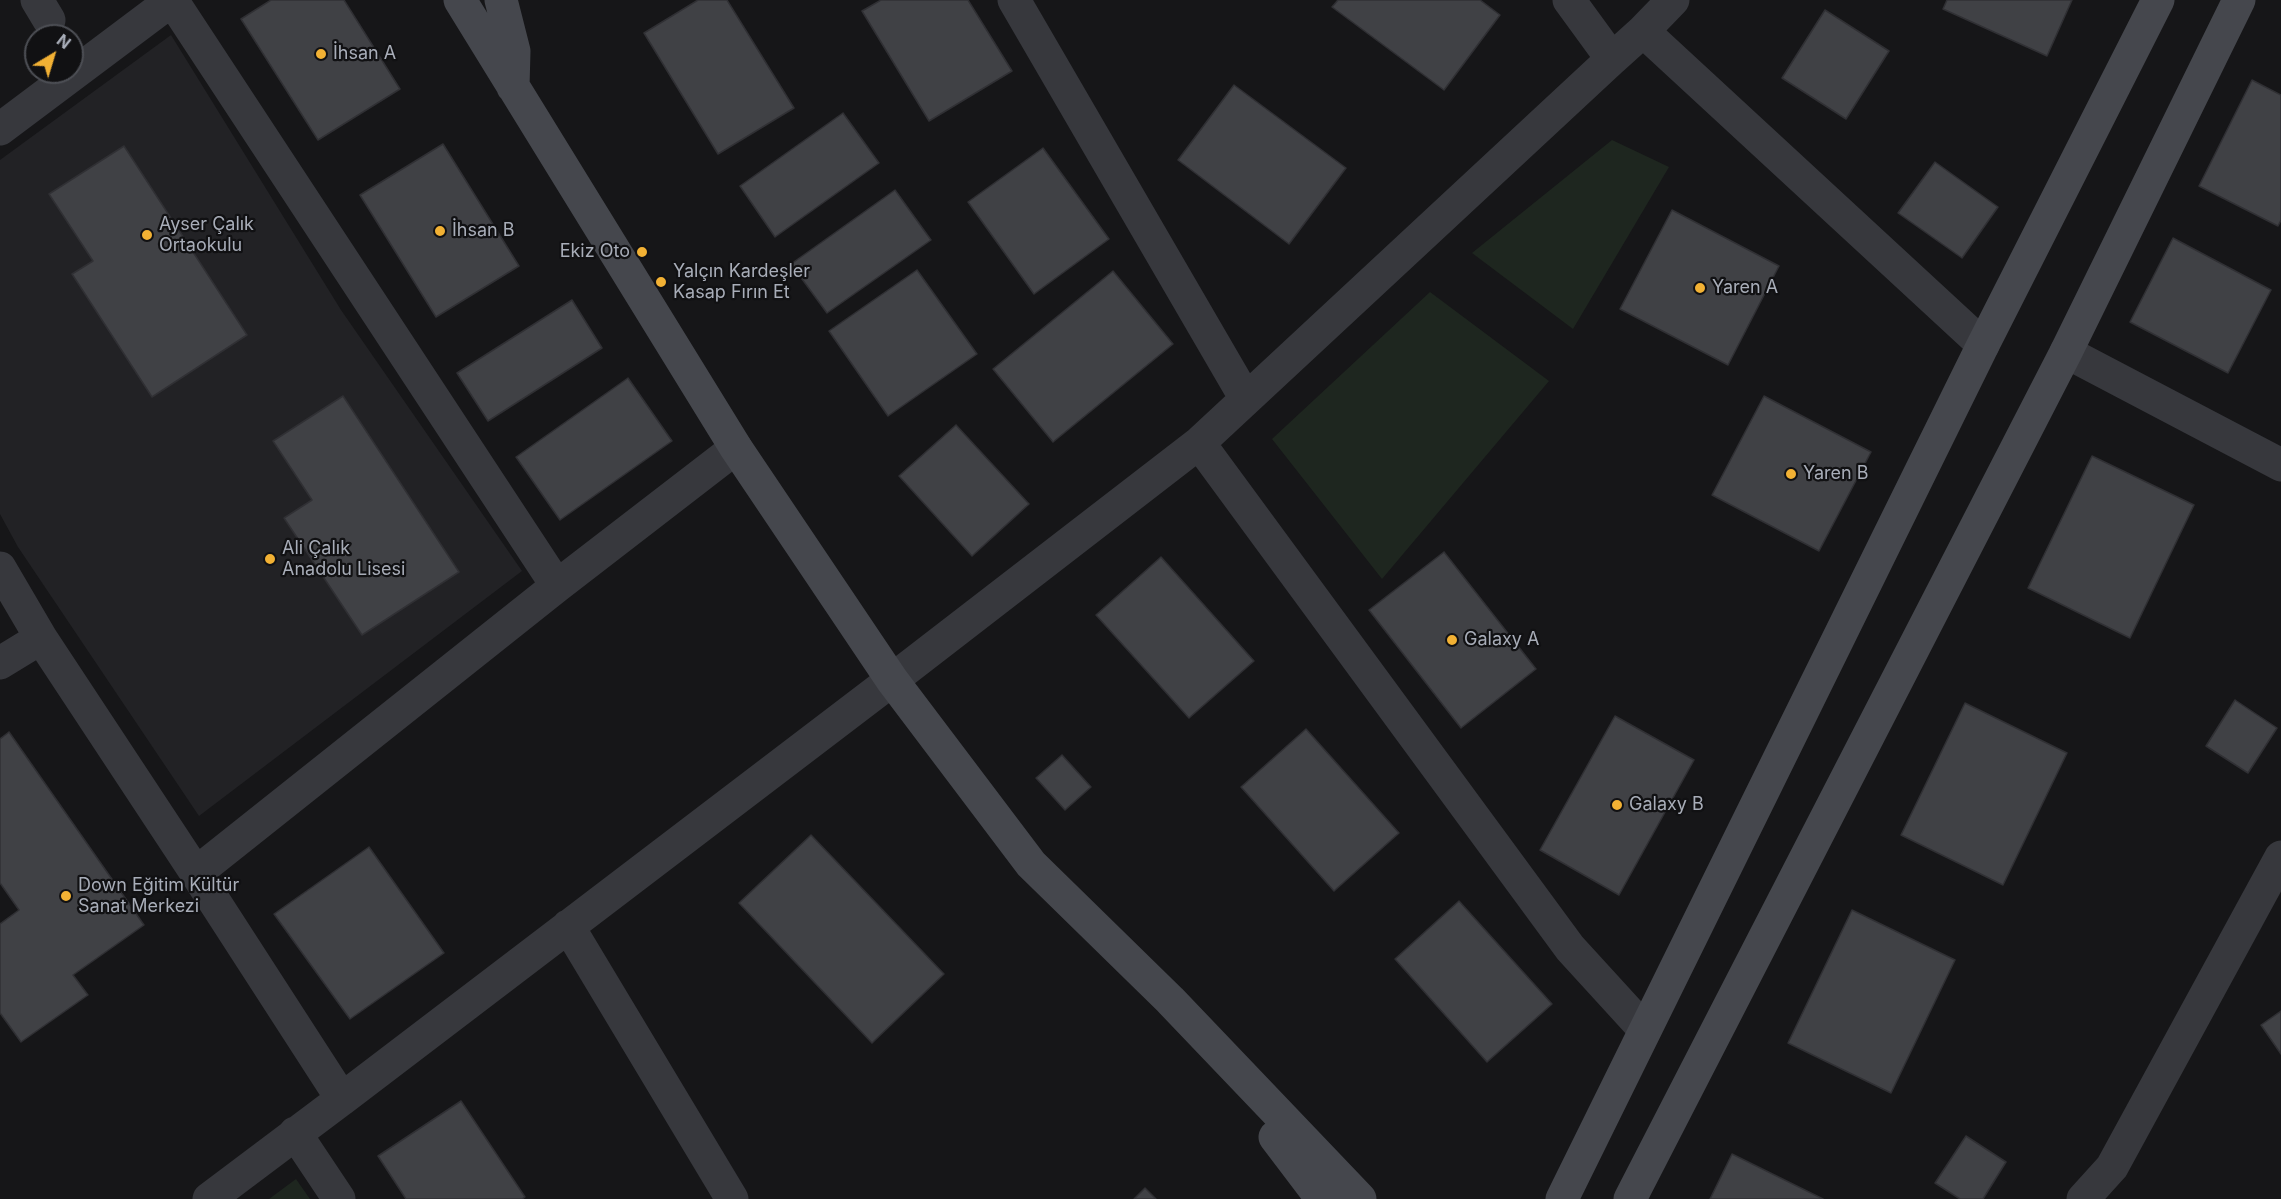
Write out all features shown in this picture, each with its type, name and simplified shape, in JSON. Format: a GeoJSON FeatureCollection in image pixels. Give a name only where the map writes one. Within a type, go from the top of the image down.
{"type":"FeatureCollection","features":[{"type":"Feature","properties":{"kind":"main road"},"geometry":{"type":"LineString","coordinates":[[459,0],[736,448],[892,680],[1030,864],[1170,1000],[1360,1199]]}},
{"type":"Feature","properties":{"kind":"main road"},"geometry":{"type":"LineString","coordinates":[[501,0],[514,51],[513,89]]}},
{"type":"Feature","properties":{"kind":"main road"},"geometry":{"type":"LineString","coordinates":[[1562,1199],[1983,345],[2158,0]]}},
{"type":"Feature","properties":{"kind":"main road"},"geometry":{"type":"LineString","coordinates":[[1630,1199],[2066,352],[2239,0]]}},
{"type":"Feature","properties":{"kind":"main road"},"geometry":{"type":"LineString","coordinates":[[1170,1000],[1322,1199]]}},
{"type":"Feature","properties":{"kind":"street"},"geometry":{"type":"LineString","coordinates":[[0,129],[172,0],[557,586]]}},
{"type":"Feature","properties":{"kind":"street"},"geometry":{"type":"LineString","coordinates":[[1014,0],[1246,399]]}},
{"type":"Feature","properties":{"kind":"street"},"geometry":{"type":"LineString","coordinates":[[1569,0],[1612,59]]}},
{"type":"Feature","properties":{"kind":"street"},"geometry":{"type":"LineString","coordinates":[[210,1199],[892,680],[1199,442],[1643,31],[1672,0]]}},
{"type":"Feature","properties":{"kind":"street"},"geometry":{"type":"LineString","coordinates":[[1643,31],[1983,345]]}},
{"type":"Feature","properties":{"kind":"street"},"geometry":{"type":"LineString","coordinates":[[2066,352],[2281,465]]}},
{"type":"Feature","properties":{"kind":"street"},"geometry":{"type":"LineString","coordinates":[[1199,442],[1570,948],[1644,1029]]}},
{"type":"Feature","properties":{"kind":"street"},"geometry":{"type":"LineString","coordinates":[[196,873],[557,586],[736,448]]}},
{"type":"Feature","properties":{"kind":"street"},"geometry":{"type":"LineString","coordinates":[[0,568],[41,638],[342,1099]]}},
{"type":"Feature","properties":{"kind":"street"},"geometry":{"type":"LineString","coordinates":[[0,663],[41,638]]}},
{"type":"Feature","properties":{"kind":"street"},"geometry":{"type":"LineString","coordinates":[[2083,1199],[2112,1167],[2281,857]]}},
{"type":"Feature","properties":{"kind":"street"},"geometry":{"type":"LineString","coordinates":[[568,926],[732,1199]]}},
{"type":"Feature","properties":{"kind":"street"},"geometry":{"type":"LineString","coordinates":[[295,1133],[339,1199]]}},
{"type":"Feature","properties":{"kind":"shaded area"},"geometry":{"type":"Polygon","coordinates":[[[171,35],[341,310],[522,571],[199,816],[18,547],[0,514],[0,160],[171,35]]]}},
{"type":"Feature","properties":{"kind":"shaded area"},"geometry":{"type":"Polygon","coordinates":[[[1612,140],[1669,167],[1573,329],[1472,253],[1612,140]]]}},
{"type":"Feature","properties":{"kind":"shaded area"},"geometry":{"type":"Polygon","coordinates":[[[1430,292],[1549,381],[1382,579],[1272,439],[1430,292]]]}},
{"type":"Feature","properties":{"kind":"shaded area"},"geometry":{"type":"Polygon","coordinates":[[[296,1179],[310,1199],[269,1199],[296,1179]]]}},
{"type":"Feature","properties":{"kind":"building","name":"İhsan A"},"geometry":{"type":"Polygon","coordinates":[[[271,0],[344,0],[400,89],[318,140],[241,19],[271,0]]]}},
{"type":"Feature","properties":{"kind":"building"},"geometry":{"type":"Polygon","coordinates":[[[698,0],[727,0],[794,108],[718,154],[644,33],[698,0]]]}},
{"type":"Feature","properties":{"kind":"building"},"geometry":{"type":"Polygon","coordinates":[[[881,0],[968,0],[1012,71],[929,121],[862,11],[881,0]]]}},
{"type":"Feature","properties":{"kind":"building"},"geometry":{"type":"Polygon","coordinates":[[[1338,0],[1480,0],[1500,15],[1444,90],[1332,7],[1338,0]]]}},
{"type":"Feature","properties":{"kind":"building"},"geometry":{"type":"Polygon","coordinates":[[[1947,0],[2072,0],[2047,56],[1943,9],[1947,0]]]}},
{"type":"Feature","properties":{"kind":"building"},"geometry":{"type":"Polygon","coordinates":[[[1825,10],[1889,51],[1846,119],[1782,78],[1825,10]]]}},
{"type":"Feature","properties":{"kind":"building"},"geometry":{"type":"Polygon","coordinates":[[[2252,80],[2281,95],[2281,220],[2278,226],[2199,186],[2252,80]]]}},
{"type":"Feature","properties":{"kind":"building"},"geometry":{"type":"Polygon","coordinates":[[[1234,85],[1346,168],[1289,244],[1178,160],[1234,85]]]}},
{"type":"Feature","properties":{"kind":"building"},"geometry":{"type":"Polygon","coordinates":[[[843,113],[879,163],[775,237],[740,186],[843,113]]]}},
{"type":"Feature","properties":{"kind":"building","name":"İhsan B"},"geometry":{"type":"Polygon","coordinates":[[[443,144],[519,266],[436,317],[360,195],[443,144]]]}},
{"type":"Feature","properties":{"kind":"building","name":"Ayser Çalık Ortaokulu"},"geometry":{"type":"Polygon","coordinates":[[[124,146],[247,335],[152,397],[72,274],[93,261],[49,194],[124,146]]]}},
{"type":"Feature","properties":{"kind":"building"},"geometry":{"type":"Polygon","coordinates":[[[1043,148],[1109,239],[1034,294],[968,202],[1043,148]]]}},
{"type":"Feature","properties":{"kind":"building"},"geometry":{"type":"Polygon","coordinates":[[[1935,162],[1998,207],[1962,258],[1898,213],[1935,162]]]}},
{"type":"Feature","properties":{"kind":"building"},"geometry":{"type":"Polygon","coordinates":[[[895,190],[931,240],[827,313],[791,264],[895,190]]]}},
{"type":"Feature","properties":{"kind":"building","name":"Yaren A"},"geometry":{"type":"Polygon","coordinates":[[[1672,210],[1779,266],[1728,365],[1620,309],[1672,210]]]}},
{"type":"Feature","properties":{"kind":"building"},"geometry":{"type":"Polygon","coordinates":[[[2173,238],[2271,290],[2228,373],[2130,322],[2173,238]]]}},
{"type":"Feature","properties":{"kind":"building"},"geometry":{"type":"Polygon","coordinates":[[[917,270],[977,354],[888,416],[829,331],[917,270]]]}},
{"type":"Feature","properties":{"kind":"building"},"geometry":{"type":"Polygon","coordinates":[[[1113,271],[1173,344],[1053,442],[993,369],[1113,271]]]}},
{"type":"Feature","properties":{"kind":"building"},"geometry":{"type":"Polygon","coordinates":[[[572,300],[602,348],[488,421],[457,373],[572,300]]]}},
{"type":"Feature","properties":{"kind":"building"},"geometry":{"type":"Polygon","coordinates":[[[628,378],[672,441],[560,520],[516,457],[628,378]]]}},
{"type":"Feature","properties":{"kind":"building","name":"Ali Çalık Anadolu Lisesi"},"geometry":{"type":"Polygon","coordinates":[[[343,396],[459,572],[362,635],[284,518],[312,500],[273,441],[343,396]]]}},
{"type":"Feature","properties":{"kind":"building","name":"Yaren B"},"geometry":{"type":"Polygon","coordinates":[[[1764,396],[1871,452],[1819,551],[1712,495],[1764,396]]]}},
{"type":"Feature","properties":{"kind":"building"},"geometry":{"type":"Polygon","coordinates":[[[956,425],[1029,504],[972,556],[899,476],[956,425]]]}},
{"type":"Feature","properties":{"kind":"building"},"geometry":{"type":"Polygon","coordinates":[[[2092,456],[2194,505],[2130,638],[2028,588],[2092,456]]]}},
{"type":"Feature","properties":{"kind":"building","name":"Galaxy A"},"geometry":{"type":"Polygon","coordinates":[[[1444,552],[1536,669],[1461,728],[1369,610],[1444,552]]]}},
{"type":"Feature","properties":{"kind":"building"},"geometry":{"type":"Polygon","coordinates":[[[1161,557],[1254,661],[1189,718],[1096,615],[1161,557]]]}},
{"type":"Feature","properties":{"kind":"building"},"geometry":{"type":"Polygon","coordinates":[[[2235,700],[2277,728],[2248,773],[2206,746],[2235,700]]]}},
{"type":"Feature","properties":{"kind":"building"},"geometry":{"type":"Polygon","coordinates":[[[1965,703],[2067,753],[2003,885],[1901,835],[1965,703]]]}},
{"type":"Feature","properties":{"kind":"building","name":"Galaxy B"},"geometry":{"type":"Polygon","coordinates":[[[1615,716],[1694,760],[1619,895],[1540,850],[1615,716]]]}},
{"type":"Feature","properties":{"kind":"building"},"geometry":{"type":"Polygon","coordinates":[[[1306,729],[1399,833],[1334,891],[1241,787],[1306,729]]]}},
{"type":"Feature","properties":{"kind":"building","name":"Down Eğitim Kültür Sanat Merkezi"},"geometry":{"type":"Polygon","coordinates":[[[9,732],[144,925],[73,975],[88,995],[21,1042],[0,1013],[0,924],[19,910],[0,883],[0,739],[9,732]]]}},
{"type":"Feature","properties":{"kind":"building"},"geometry":{"type":"Polygon","coordinates":[[[1062,755],[1091,787],[1065,810],[1036,778],[1062,755]]]}},
{"type":"Feature","properties":{"kind":"building"},"geometry":{"type":"Polygon","coordinates":[[[811,835],[944,974],[872,1043],[739,903],[811,835]]]}},
{"type":"Feature","properties":{"kind":"building"},"geometry":{"type":"Polygon","coordinates":[[[369,847],[444,953],[350,1019],[274,914],[369,847]]]}},
{"type":"Feature","properties":{"kind":"building"},"geometry":{"type":"Polygon","coordinates":[[[1459,901],[1552,1004],[1487,1062],[1395,959],[1459,901]]]}},
{"type":"Feature","properties":{"kind":"building"},"geometry":{"type":"Polygon","coordinates":[[[1852,910],[1955,960],[1891,1093],[1788,1043],[1852,910]]]}},
{"type":"Feature","properties":{"kind":"building"},"geometry":{"type":"Polygon","coordinates":[[[2281,1011],[2281,1054],[2261,1025],[2281,1011]]]}},
{"type":"Feature","properties":{"kind":"building"},"geometry":{"type":"Polygon","coordinates":[[[461,1101],[525,1197],[522,1199],[406,1199],[378,1156],[461,1101]]]}},
{"type":"Feature","properties":{"kind":"building"},"geometry":{"type":"Polygon","coordinates":[[[1966,1136],[2006,1162],[1983,1199],[1960,1199],[1935,1183],[1966,1136]]]}},
{"type":"Feature","properties":{"kind":"building"},"geometry":{"type":"Polygon","coordinates":[[[1732,1154],[1823,1199],[1710,1199],[1732,1154]]]}},
{"type":"Feature","properties":{"kind":"building"},"geometry":{"type":"Polygon","coordinates":[[[1145,1188],[1156,1199],[1134,1199],[1145,1188]]]}},
{"type":"Feature","properties":{"kind":"place","name":"İhsan A"},"geometry":{"type":"Point","coordinates":[321,54]}},
{"type":"Feature","properties":{"kind":"place","name":"İhsan B"},"geometry":{"type":"Point","coordinates":[440,231]}},
{"type":"Feature","properties":{"kind":"place","name":"Ayser Çalık Ortaokulu"},"geometry":{"type":"Point","coordinates":[147,235]}},
{"type":"Feature","properties":{"kind":"place","name":"Ekiz Oto"},"geometry":{"type":"Point","coordinates":[642,252]}},
{"type":"Feature","properties":{"kind":"place","name":"Yalçın Kardeşler Kasap Fırın Et"},"geometry":{"type":"Point","coordinates":[661,282]}},
{"type":"Feature","properties":{"kind":"place","name":"Yaren A"},"geometry":{"type":"Point","coordinates":[1700,288]}},
{"type":"Feature","properties":{"kind":"place","name":"Yaren B"},"geometry":{"type":"Point","coordinates":[1791,474]}},
{"type":"Feature","properties":{"kind":"place","name":"Ali Çalık Anadolu Lisesi"},"geometry":{"type":"Point","coordinates":[270,559]}},
{"type":"Feature","properties":{"kind":"place","name":"Galaxy A"},"geometry":{"type":"Point","coordinates":[1452,640]}},
{"type":"Feature","properties":{"kind":"place","name":"Galaxy B"},"geometry":{"type":"Point","coordinates":[1617,805]}},
{"type":"Feature","properties":{"kind":"place","name":"Down Eğitim Kültür Sanat Merkezi"},"geometry":{"type":"Point","coordinates":[66,896]}}]}
